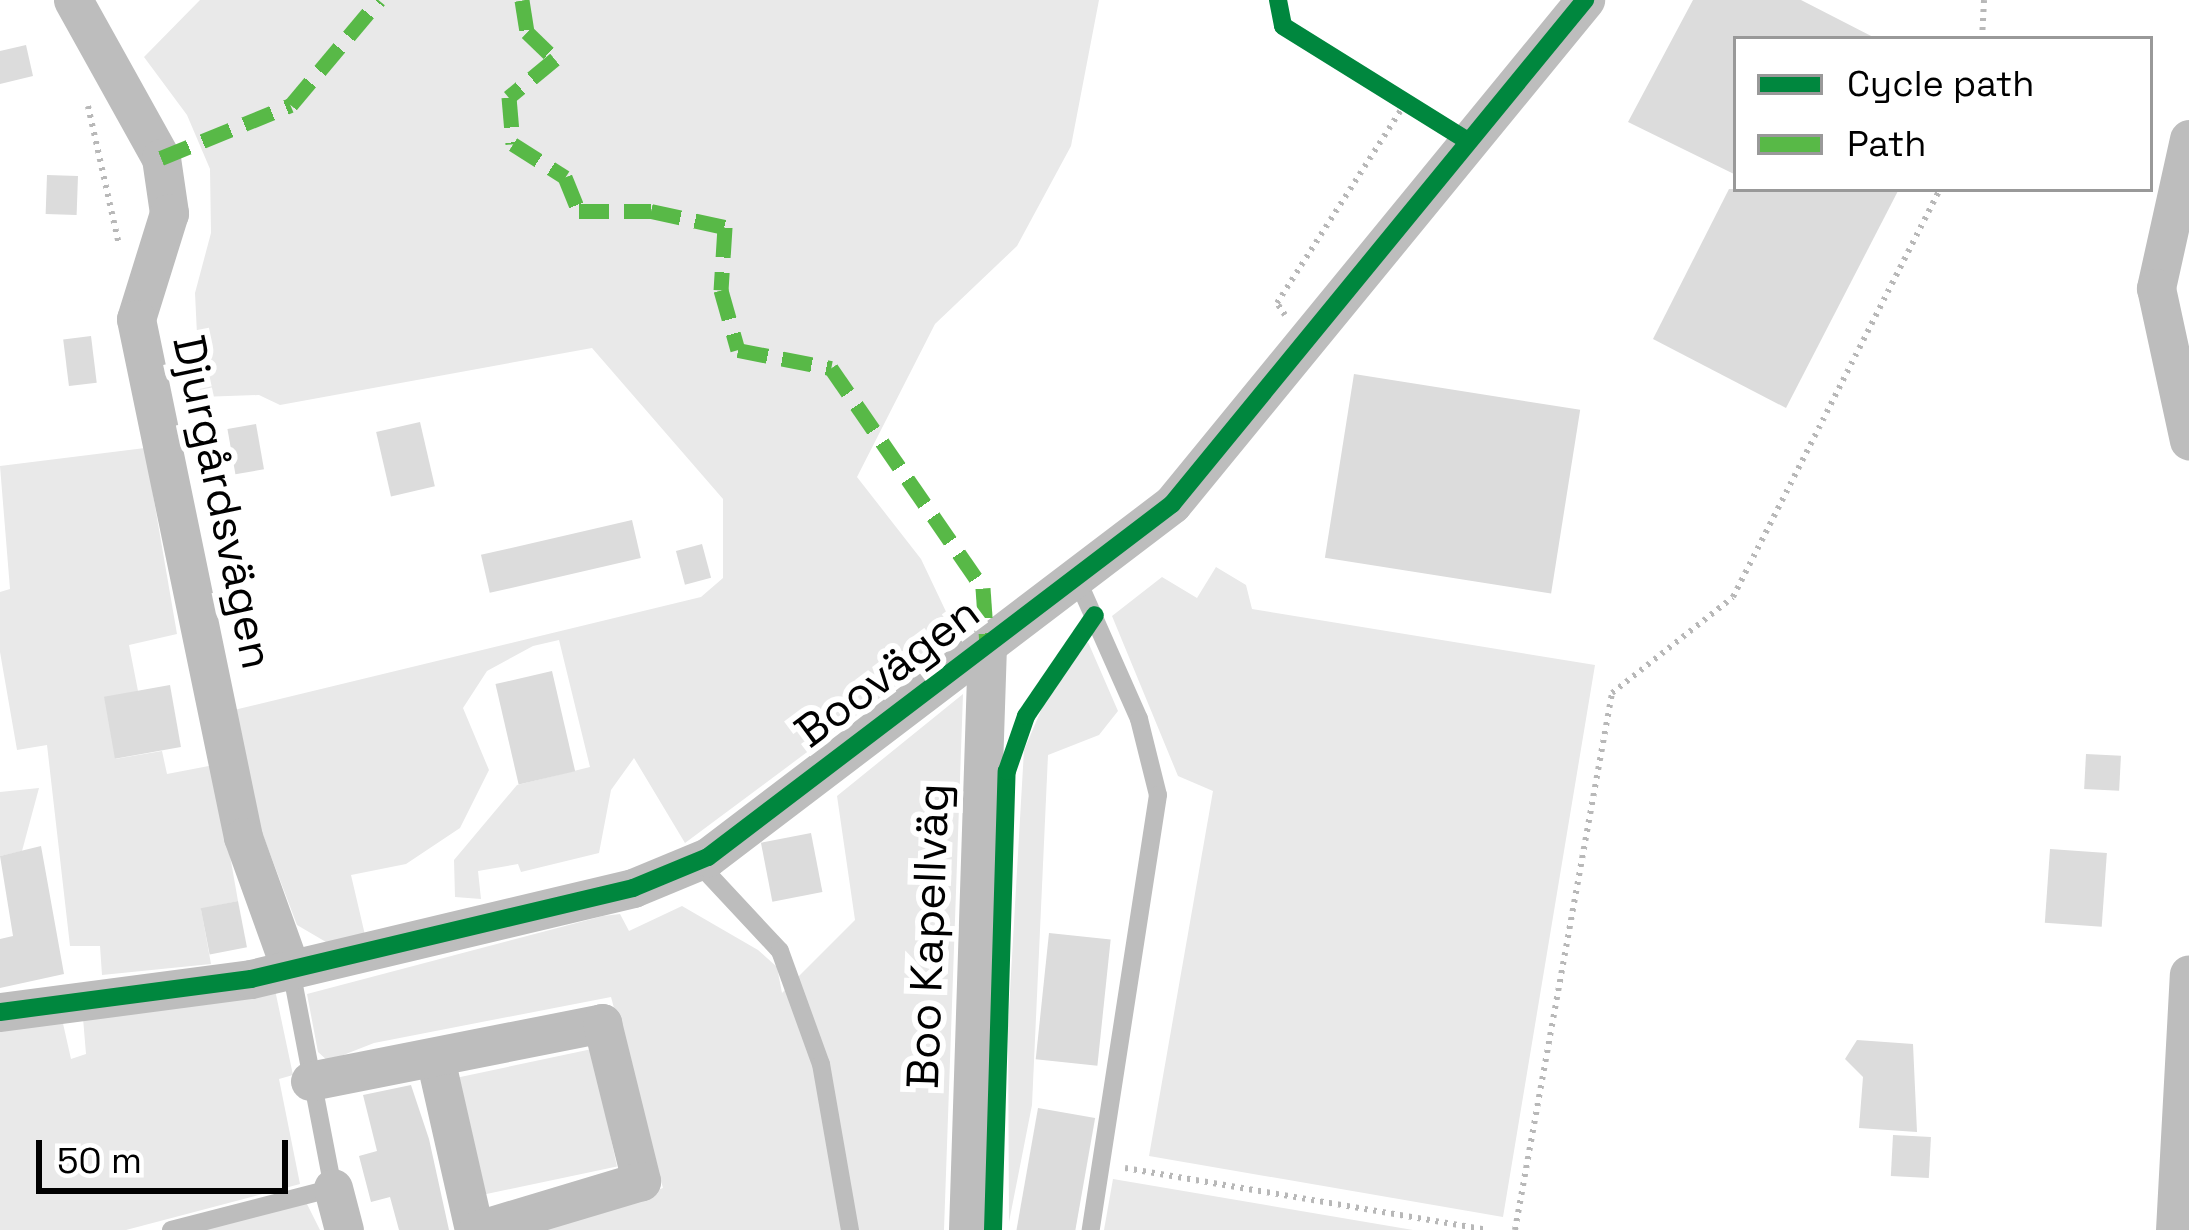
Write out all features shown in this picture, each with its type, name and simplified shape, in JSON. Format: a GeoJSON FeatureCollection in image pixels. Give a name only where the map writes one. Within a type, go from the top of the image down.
{"type":"FeatureCollection","features":[{"type":"Feature","properties":{"kind":"street","name":"Djurgårdsvägen"},"geometry":{"type":"LineString","coordinates":[[73,0],[161,158],[169,213],[136,319],[243,837],[291,970]]}},
{"type":"Feature","properties":{"kind":"street","name":"Boovägen"},"geometry":{"type":"LineString","coordinates":[[0,1012],[291,970],[633,888],[698,863],[1077,579],[1217,460],[1320,317],[1585,0]]}},
{"type":"Feature","properties":{"kind":"street"},"geometry":{"type":"LineString","coordinates":[[2189,139],[2156,288],[2189,440]]}},
{"type":"Feature","properties":{"kind":"street","name":"Boo Kapellväg"},"geometry":{"type":"LineString","coordinates":[[968,1230],[987,645]]}},
{"type":"Feature","properties":{"kind":"street"},"geometry":{"type":"LineString","coordinates":[[2175,1230],[2189,974]]}},
{"type":"Feature","properties":{"kind":"street"},"geometry":{"type":"LineString","coordinates":[[310,1081],[602,1023],[641,1181],[476,1230],[435,1058]]}},
{"type":"Feature","properties":{"kind":"street"},"geometry":{"type":"LineString","coordinates":[[333,1188],[344,1230]]}},
{"type":"Feature","properties":{"kind":"lane"},"geometry":{"type":"LineString","coordinates":[[1077,579],[1139,719],[1158,795],[1090,1230]]}},
{"type":"Feature","properties":{"kind":"lane"},"geometry":{"type":"LineString","coordinates":[[698,863],[780,952],[821,1064],[850,1230]]}},
{"type":"Feature","properties":{"kind":"lane"},"geometry":{"type":"LineString","coordinates":[[171,1230],[333,1188],[291,970]]}},
{"type":"Feature","properties":{"kind":"path"},"geometry":{"type":"LineString","coordinates":[[1982,36],[1984,0]]}},
{"type":"Feature","properties":{"kind":"path"},"geometry":{"type":"LineString","coordinates":[[84,91],[120,250]]}},
{"type":"Feature","properties":{"kind":"path"},"geometry":{"type":"LineString","coordinates":[[1389,92],[1468,141]]}},
{"type":"Feature","properties":{"kind":"path"},"geometry":{"type":"LineString","coordinates":[[1514,1230],[1612,693],[1733,597],[1938,192]]}},
{"type":"Feature","properties":{"kind":"path"},"geometry":{"type":"LineString","coordinates":[[1102,1164],[1488,1230]]}},
{"type":"Feature","properties":{"kind":"shaded area"},"geometry":{"type":"Polygon","coordinates":[[[200,0],[1099,0],[1071,146],[1017,246],[935,324],[857,477],[921,559],[959,639],[685,843],[634,758],[611,790],[599,853],[521,872],[518,864],[478,871],[481,899],[455,897],[454,860],[517,785],[590,767],[559,640],[533,646],[487,671],[463,708],[489,770],[460,828],[406,864],[351,875],[365,935],[326,942],[297,925],[252,806],[234,710],[701,597],[723,578],[723,499],[592,348],[280,405],[259,395],[200,397],[195,293],[211,233],[210,169],[187,115],[144,57],[200,0]]]}},
{"type":"Feature","properties":{"kind":"shaded area"},"geometry":{"type":"Polygon","coordinates":[[[145,448],[177,634],[129,645],[138,691],[115,759],[162,751],[167,774],[214,765],[238,901],[201,909],[211,964],[102,975],[100,946],[70,946],[47,745],[17,750],[0,652],[0,592],[10,589],[0,466],[145,448]]]}},
{"type":"Feature","properties":{"kind":"shaded area"},"geometry":{"type":"Polygon","coordinates":[[[1216,567],[1246,585],[1252,609],[1595,665],[1503,1217],[1149,1156],[1213,791],[1178,776],[1112,616],[1162,577],[1197,598],[1216,567]]]}},
{"type":"Feature","properties":{"kind":"shaded area"},"geometry":{"type":"Polygon","coordinates":[[[1088,642],[1118,711],[1099,735],[1048,755],[1032,1105],[1009,1222],[1008,1026],[1024,750],[1057,673],[1088,642]]]}},
{"type":"Feature","properties":{"kind":"shaded area"},"geometry":{"type":"Polygon","coordinates":[[[963,694],[944,1230],[532,1230],[663,1188],[611,997],[374,1043],[328,1061],[318,1052],[307,994],[603,916],[620,914],[629,931],[682,906],[758,950],[777,967],[782,993],[855,920],[837,796],[963,694]]]}},
{"type":"Feature","properties":{"kind":"shaded area"},"geometry":{"type":"Polygon","coordinates":[[[39,788],[22,851],[0,856],[0,792],[39,788]]]}},
{"type":"Feature","properties":{"kind":"shaded area"},"geometry":{"type":"Polygon","coordinates":[[[274,985],[293,1075],[279,1079],[300,1184],[126,1230],[0,1230],[0,1029],[62,1019],[71,1059],[86,1054],[83,1018],[274,985]]]}},
{"type":"Feature","properties":{"kind":"shaded area"},"geometry":{"type":"Polygon","coordinates":[[[592,1049],[617,1166],[483,1195],[458,1077],[592,1049]]]}},
{"type":"Feature","properties":{"kind":"shaded area"},"geometry":{"type":"Polygon","coordinates":[[[1113,1179],[1413,1230],[1104,1230],[1113,1179]]]}},
{"type":"Feature","properties":{"kind":"shaded area"},"geometry":{"type":"Polygon","coordinates":[[[306,1202],[320,1230],[203,1230],[306,1202]]]}},
{"type":"Feature","properties":{"kind":"building"},"geometry":{"type":"Polygon","coordinates":[[[1693,0],[1801,0],[1871,36],[1733,36],[1733,174],[1628,122],[1693,0]]]}},
{"type":"Feature","properties":{"kind":"building"},"geometry":{"type":"Polygon","coordinates":[[[26,45],[33,76],[0,84],[0,51],[26,45]]]}},
{"type":"Feature","properties":{"kind":"building"},"geometry":{"type":"Polygon","coordinates":[[[47,175],[78,176],[77,215],[46,214],[47,175]]]}},
{"type":"Feature","properties":{"kind":"building"},"geometry":{"type":"Polygon","coordinates":[[[1729,189],[1897,192],[1786,408],[1653,339],[1729,189]]]}},
{"type":"Feature","properties":{"kind":"building"},"geometry":{"type":"Polygon","coordinates":[[[91,336],[97,383],[69,386],[63,339],[91,336]]]}},
{"type":"Feature","properties":{"kind":"building"},"geometry":{"type":"Polygon","coordinates":[[[1354,374],[1580,410],[1551,594],[1325,558],[1354,374]]]}},
{"type":"Feature","properties":{"kind":"building"},"geometry":{"type":"Polygon","coordinates":[[[420,422],[435,486],[391,496],[376,432],[420,422]]]}},
{"type":"Feature","properties":{"kind":"building"},"geometry":{"type":"Polygon","coordinates":[[[256,424],[264,469],[235,474],[227,429],[256,424]]]}},
{"type":"Feature","properties":{"kind":"building"},"geometry":{"type":"Polygon","coordinates":[[[632,520],[641,558],[490,593],[481,555],[632,520]]]}},
{"type":"Feature","properties":{"kind":"building"},"geometry":{"type":"Polygon","coordinates":[[[702,544],[711,578],[685,585],[676,551],[702,544]]]}},
{"type":"Feature","properties":{"kind":"building"},"geometry":{"type":"Polygon","coordinates":[[[552,671],[575,771],[519,784],[495,684],[552,671]]]}},
{"type":"Feature","properties":{"kind":"building"},"geometry":{"type":"Polygon","coordinates":[[[170,685],[181,747],[115,759],[104,697],[170,685]]]}},
{"type":"Feature","properties":{"kind":"building"},"geometry":{"type":"Polygon","coordinates":[[[2086,754],[2121,756],[2119,791],[2084,789],[2086,754]]]}},
{"type":"Feature","properties":{"kind":"building"},"geometry":{"type":"Polygon","coordinates":[[[811,833],[822,892],[772,902],[761,843],[811,833]]]}},
{"type":"Feature","properties":{"kind":"building"},"geometry":{"type":"Polygon","coordinates":[[[41,846],[64,974],[0,988],[0,939],[13,936],[0,856],[41,846]]]}},
{"type":"Feature","properties":{"kind":"building"},"geometry":{"type":"Polygon","coordinates":[[[2050,849],[2107,853],[2102,927],[2045,923],[2050,849]]]}},
{"type":"Feature","properties":{"kind":"building"},"geometry":{"type":"Polygon","coordinates":[[[238,901],[247,947],[210,954],[201,908],[238,901]]]}},
{"type":"Feature","properties":{"kind":"building"},"geometry":{"type":"Polygon","coordinates":[[[1049,933],[1111,939],[1097,1066],[1036,1059],[1049,933]]]}},
{"type":"Feature","properties":{"kind":"building"},"geometry":{"type":"Polygon","coordinates":[[[1857,1040],[1913,1044],[1917,1132],[1859,1128],[1863,1077],[1845,1059],[1857,1040]]]}},
{"type":"Feature","properties":{"kind":"building"},"geometry":{"type":"Polygon","coordinates":[[[411,1085],[429,1139],[449,1230],[399,1230],[390,1197],[371,1202],[359,1156],[377,1151],[363,1095],[411,1085]]]}},
{"type":"Feature","properties":{"kind":"building"},"geometry":{"type":"Polygon","coordinates":[[[1038,1108],[1095,1118],[1075,1230],[1016,1230],[1038,1108]]]}},
{"type":"Feature","properties":{"kind":"building"},"geometry":{"type":"Polygon","coordinates":[[[1893,1135],[1931,1137],[1929,1178],[1891,1176],[1893,1135]]]}},
{"type":"Feature","properties":{"kind":"marked path"},"geometry":{"type":"LineString","coordinates":[[161,158],[291,105],[379,0]]}},
{"type":"Feature","properties":{"kind":"marked path"},"geometry":{"type":"LineString","coordinates":[[522,0],[527,32],[555,59],[509,97],[513,144],[565,177],[579,211],[651,211],[725,227],[721,290],[738,350],[831,368],[983,588],[987,645]]}},
{"type":"Feature","properties":{"kind":"cycle path"},"geometry":{"type":"LineString","coordinates":[[1278,0],[1283,26],[1468,141]]}},
{"type":"Feature","properties":{"kind":"cycle path"},"geometry":{"type":"LineString","coordinates":[[0,1012],[251,979],[633,888],[708,857],[1172,504],[1585,0]]}},
{"type":"Feature","properties":{"kind":"cycle path"},"geometry":{"type":"LineString","coordinates":[[993,1230],[1007,771],[1026,716],[1095,615]]}}]}
